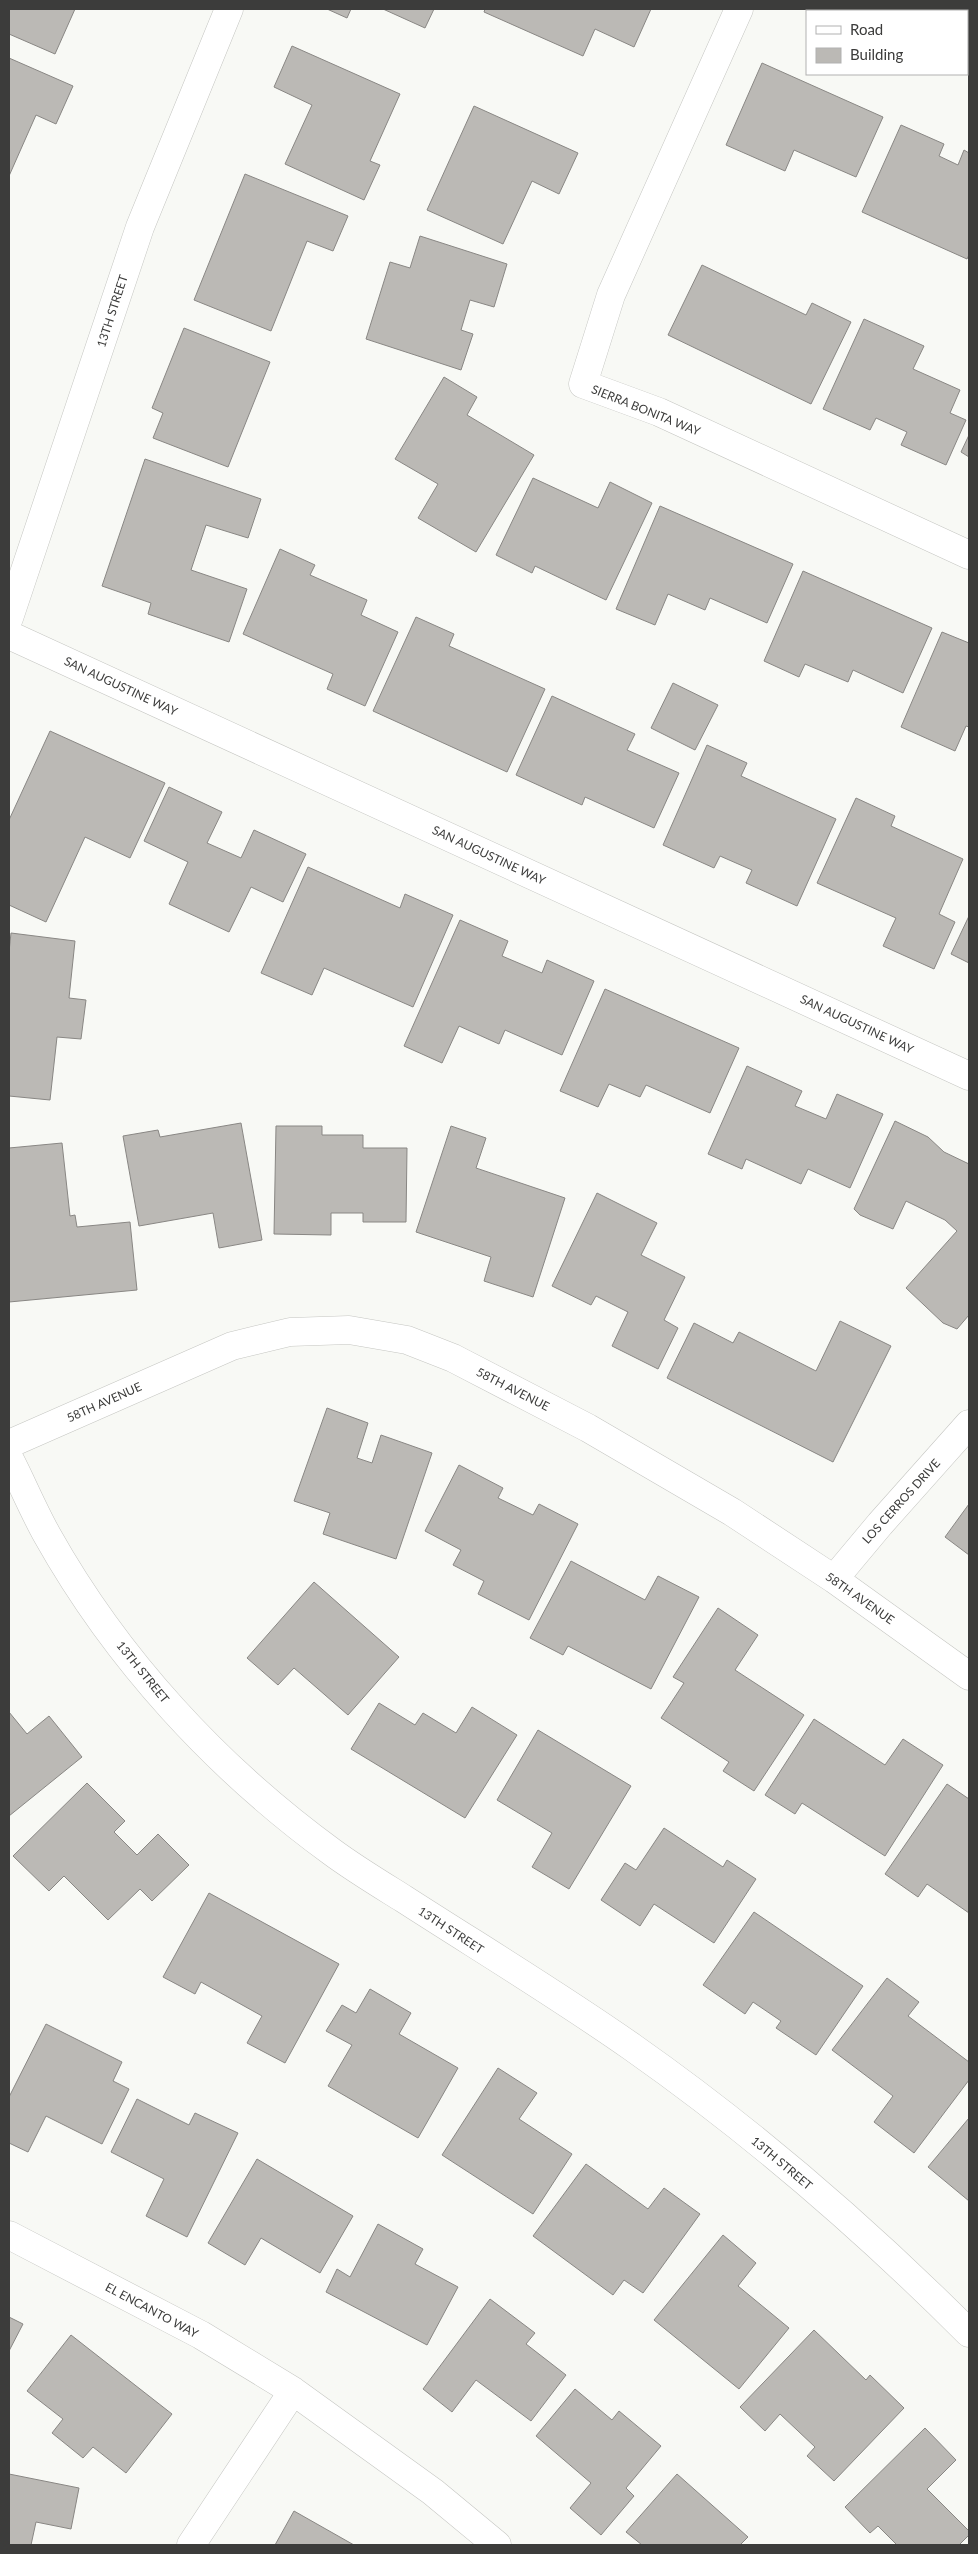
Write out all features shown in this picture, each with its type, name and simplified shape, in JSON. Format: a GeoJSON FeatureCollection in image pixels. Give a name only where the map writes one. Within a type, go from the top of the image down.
{"type":"FeatureCollection","features":[{"type":"Feature","properties":{"kind":"street","name":"13TH STREET"},"geometry":{"type":"LineString","coordinates":[[9,618],[140,227],[229,9]]}},
{"type":"Feature","properties":{"kind":"street","name":"SIERRA BONITA WAY"},"geometry":{"type":"LineString","coordinates":[[739,9],[611,295],[583,384],[659,412],[969,555]]}},
{"type":"Feature","properties":{"kind":"street","name":"SAN AUGUSTINE WAY"},"geometry":{"type":"LineString","coordinates":[[9,635],[969,1076]]}},
{"type":"Feature","properties":{"kind":"street","name":"58TH AVENUE"},"geometry":{"type":"LineString","coordinates":[[9,1444],[232,1346],[290,1332],[349,1330],[407,1340],[453,1358],[597,1433],[732,1512],[834,1579],[969,1676]]}},
{"type":"Feature","properties":{"kind":"street","name":"LOS CERROS DRIVE"},"geometry":{"type":"LineString","coordinates":[[834,1579],[969,1424]]}},
{"type":"Feature","properties":{"kind":"street","name":"13TH STREET"},"geometry":{"type":"LineString","coordinates":[[9,1458],[52,1543],[93,1608],[145,1678],[203,1741],[266,1801],[334,1854],[631,2047],[762,2145],[900,2264],[969,2333]]}},
{"type":"Feature","properties":{"kind":"street","name":"EL ENCANTO WAY"},"geometry":{"type":"LineString","coordinates":[[9,2235],[201,2335],[292,2391],[433,2492],[497,2545]]}},
{"type":"Feature","properties":{"kind":"street"},"geometry":{"type":"LineString","coordinates":[[191,2545],[292,2391]]}},
{"type":"Feature","properties":{"kind":"building"},"geometry":{"type":"Polygon","coordinates":[[[9,9],[75,9],[55,54],[9,34],[9,9]]]}},
{"type":"Feature","properties":{"kind":"building"},"geometry":{"type":"Polygon","coordinates":[[[327,9],[351,9],[347,18],[327,9]]]}},
{"type":"Feature","properties":{"kind":"building"},"geometry":{"type":"Polygon","coordinates":[[[383,9],[434,9],[425,28],[383,9]]]}},
{"type":"Feature","properties":{"kind":"building"},"geometry":{"type":"Polygon","coordinates":[[[485,9],[651,9],[634,47],[595,29],[583,56],[484,12],[485,9]]]}},
{"type":"Feature","properties":{"kind":"building"},"geometry":{"type":"Polygon","coordinates":[[[292,46],[400,94],[370,161],[380,165],[364,200],[285,164],[312,105],[274,87],[292,46]]]}},
{"type":"Feature","properties":{"kind":"building"},"geometry":{"type":"Polygon","coordinates":[[[9,58],[73,86],[56,124],[36,115],[9,176],[9,58]]]}},
{"type":"Feature","properties":{"kind":"building"},"geometry":{"type":"Polygon","coordinates":[[[762,63],[883,117],[856,177],[794,150],[785,171],[726,145],[762,63]]]}},
{"type":"Feature","properties":{"kind":"building"},"geometry":{"type":"Polygon","coordinates":[[[474,106],[578,153],[559,194],[532,181],[503,244],[427,210],[474,106]]]}},
{"type":"Feature","properties":{"kind":"building"},"geometry":{"type":"Polygon","coordinates":[[[901,125],[944,144],[939,156],[958,165],[964,150],[969,153],[969,255],[967,259],[862,212],[901,125]]]}},
{"type":"Feature","properties":{"kind":"building"},"geometry":{"type":"Polygon","coordinates":[[[245,174],[348,216],[333,251],[307,241],[271,331],[194,300],[245,174]]]}},
{"type":"Feature","properties":{"kind":"building"},"geometry":{"type":"Polygon","coordinates":[[[420,236],[507,264],[494,307],[470,300],[461,330],[473,334],[461,370],[366,339],[390,262],[410,268],[420,236]]]}},
{"type":"Feature","properties":{"kind":"building"},"geometry":{"type":"Polygon","coordinates":[[[702,265],[806,315],[812,303],[851,322],[811,404],[668,335],[702,265]]]}},
{"type":"Feature","properties":{"kind":"building"},"geometry":{"type":"Polygon","coordinates":[[[864,319],[924,346],[913,369],[960,390],[950,413],[966,420],[946,465],[901,445],[907,432],[876,418],[870,430],[823,409],[864,319]]]}},
{"type":"Feature","properties":{"kind":"building"},"geometry":{"type":"Polygon","coordinates":[[[184,328],[270,362],[228,467],[153,438],[163,413],[152,408],[184,328]]]}},
{"type":"Feature","properties":{"kind":"building"},"geometry":{"type":"Polygon","coordinates":[[[444,377],[477,397],[467,415],[534,455],[476,552],[418,518],[438,484],[395,459],[444,377]]]}},
{"type":"Feature","properties":{"kind":"building"},"geometry":{"type":"Polygon","coordinates":[[[969,435],[969,457],[961,452],[969,435]]]}},
{"type":"Feature","properties":{"kind":"building"},"geometry":{"type":"Polygon","coordinates":[[[145,459],[261,499],[248,538],[206,525],[191,570],[247,589],[229,642],[148,614],[151,603],[102,586],[145,459]]]}},
{"type":"Feature","properties":{"kind":"building"},"geometry":{"type":"Polygon","coordinates":[[[533,478],[598,508],[610,482],[652,503],[606,600],[535,566],[532,573],[496,555],[533,478]]]}},
{"type":"Feature","properties":{"kind":"building"},"geometry":{"type":"Polygon","coordinates":[[[660,506],[793,564],[767,623],[710,598],[705,610],[668,594],[655,625],[616,609],[660,506]]]}},
{"type":"Feature","properties":{"kind":"building"},"geometry":{"type":"Polygon","coordinates":[[[280,549],[315,565],[310,575],[367,600],[361,615],[398,632],[365,706],[327,689],[333,674],[243,634],[280,549]]]}},
{"type":"Feature","properties":{"kind":"building"},"geometry":{"type":"Polygon","coordinates":[[[803,571],[932,628],[903,693],[853,670],[848,682],[805,664],[799,677],[764,661],[803,571]]]}},
{"type":"Feature","properties":{"kind":"building"},"geometry":{"type":"Polygon","coordinates":[[[416,617],[454,634],[449,646],[545,689],[507,772],[373,711],[416,617]]]}},
{"type":"Feature","properties":{"kind":"building"},"geometry":{"type":"Polygon","coordinates":[[[942,632],[969,643],[969,727],[966,726],[955,751],[901,727],[942,632]]]}},
{"type":"Feature","properties":{"kind":"building"},"geometry":{"type":"Polygon","coordinates":[[[673,683],[718,705],[695,750],[651,728],[673,683]]]}},
{"type":"Feature","properties":{"kind":"building"},"geometry":{"type":"Polygon","coordinates":[[[552,696],[635,734],[627,750],[679,773],[654,828],[585,797],[582,805],[516,775],[552,696]]]}},
{"type":"Feature","properties":{"kind":"building"},"geometry":{"type":"Polygon","coordinates":[[[50,731],[165,783],[130,858],[85,837],[46,922],[9,905],[9,820],[50,731]]]}},
{"type":"Feature","properties":{"kind":"building"},"geometry":{"type":"Polygon","coordinates":[[[707,745],[747,763],[741,776],[836,819],[797,906],[746,883],[752,870],[720,856],[714,868],[663,845],[707,745]]]}},
{"type":"Feature","properties":{"kind":"building"},"geometry":{"type":"Polygon","coordinates":[[[169,787],[222,812],[207,843],[241,858],[254,830],[306,854],[283,902],[251,887],[229,932],[169,904],[188,862],[144,841],[169,787]]]}},
{"type":"Feature","properties":{"kind":"building"},"geometry":{"type":"Polygon","coordinates":[[[856,798],[895,816],[891,826],[963,859],[939,914],[955,922],[934,969],[883,946],[896,918],[817,883],[856,798]]]}},
{"type":"Feature","properties":{"kind":"building"},"geometry":{"type":"Polygon","coordinates":[[[308,867],[400,908],[405,894],[453,915],[413,1007],[324,968],[312,995],[261,973],[308,867]]]}},
{"type":"Feature","properties":{"kind":"building"},"geometry":{"type":"Polygon","coordinates":[[[969,916],[969,963],[951,954],[969,916]]]}},
{"type":"Feature","properties":{"kind":"building"},"geometry":{"type":"Polygon","coordinates":[[[460,920],[508,941],[502,956],[542,973],[547,960],[594,981],[562,1055],[505,1030],[499,1044],[459,1026],[442,1063],[404,1046],[460,920]]]}},
{"type":"Feature","properties":{"kind":"building"},"geometry":{"type":"Polygon","coordinates":[[[11,933],[75,941],[69,998],[86,1000],[81,1039],[57,1037],[50,1100],[9,1096],[9,952],[11,933]]]}},
{"type":"Feature","properties":{"kind":"building"},"geometry":{"type":"Polygon","coordinates":[[[605,989],[739,1048],[710,1113],[646,1085],[640,1097],[609,1084],[598,1107],[560,1091],[605,989]]]}},
{"type":"Feature","properties":{"kind":"building"},"geometry":{"type":"Polygon","coordinates":[[[747,1066],[802,1091],[795,1106],[826,1119],[837,1094],[883,1114],[850,1188],[808,1169],[801,1184],[746,1159],[742,1169],[708,1154],[747,1066]]]}},
{"type":"Feature","properties":{"kind":"building"},"geometry":{"type":"Polygon","coordinates":[[[895,1121],[928,1137],[944,1152],[969,1164],[969,1315],[957,1329],[943,1323],[906,1288],[957,1231],[945,1220],[906,1201],[893,1229],[860,1215],[854,1209],[895,1121]]]}},
{"type":"Feature","properties":{"kind":"building"},"geometry":{"type":"Polygon","coordinates":[[[241,1123],[262,1240],[219,1248],[213,1213],[139,1226],[123,1136],[158,1130],[160,1137],[241,1123]]]}},
{"type":"Feature","properties":{"kind":"building"},"geometry":{"type":"Polygon","coordinates":[[[276,1126],[322,1126],[322,1135],[363,1135],[363,1148],[407,1148],[406,1222],[363,1222],[363,1213],[331,1213],[331,1235],[274,1234],[276,1126]]]}},
{"type":"Feature","properties":{"kind":"building"},"geometry":{"type":"Polygon","coordinates":[[[451,1126],[486,1138],[476,1168],[565,1198],[533,1297],[484,1281],[491,1257],[416,1232],[451,1126]]]}},
{"type":"Feature","properties":{"kind":"building"},"geometry":{"type":"Polygon","coordinates":[[[62,1143],[70,1216],[75,1215],[77,1227],[130,1222],[137,1290],[9,1302],[9,1148],[62,1143]]]}},
{"type":"Feature","properties":{"kind":"building"},"geometry":{"type":"Polygon","coordinates":[[[597,1193],[657,1223],[641,1255],[685,1277],[664,1320],[678,1328],[658,1369],[612,1346],[628,1312],[596,1296],[591,1305],[552,1286],[597,1193]]]}},
{"type":"Feature","properties":{"kind":"building"},"geometry":{"type":"Polygon","coordinates":[[[840,1321],[891,1346],[833,1462],[667,1378],[694,1323],[733,1343],[739,1332],[816,1371],[840,1321]]]}},
{"type":"Feature","properties":{"kind":"building"},"geometry":{"type":"Polygon","coordinates":[[[327,1408],[368,1423],[357,1458],[372,1463],[381,1435],[432,1453],[396,1559],[323,1534],[330,1513],[294,1501],[327,1408]]]}},
{"type":"Feature","properties":{"kind":"building"},"geometry":{"type":"Polygon","coordinates":[[[459,1465],[503,1488],[498,1498],[533,1515],[539,1504],[578,1524],[529,1620],[478,1594],[484,1581],[453,1565],[461,1550],[425,1531],[459,1465]]]}},
{"type":"Feature","properties":{"kind":"building"},"geometry":{"type":"Polygon","coordinates":[[[969,1504],[969,1555],[945,1537],[969,1504]]]}},
{"type":"Feature","properties":{"kind":"building"},"geometry":{"type":"Polygon","coordinates":[[[571,1561],[645,1600],[658,1576],[699,1597],[651,1689],[568,1646],[563,1655],[530,1638],[571,1561]]]}},
{"type":"Feature","properties":{"kind":"building"},"geometry":{"type":"Polygon","coordinates":[[[314,1582],[399,1657],[348,1715],[294,1668],[278,1685],[247,1658],[314,1582]]]}},
{"type":"Feature","properties":{"kind":"building"},"geometry":{"type":"Polygon","coordinates":[[[718,1608],[758,1635],[735,1670],[804,1715],[754,1791],[723,1771],[729,1762],[661,1718],[684,1683],[673,1677],[718,1608]]]}},
{"type":"Feature","properties":{"kind":"building"},"geometry":{"type":"Polygon","coordinates":[[[379,1703],[415,1725],[423,1713],[456,1733],[472,1707],[517,1735],[465,1818],[351,1749],[379,1703]]]}},
{"type":"Feature","properties":{"kind":"building"},"geometry":{"type":"Polygon","coordinates":[[[9,1712],[27,1734],[49,1716],[82,1757],[9,1816],[9,1712]]]}},
{"type":"Feature","properties":{"kind":"building"},"geometry":{"type":"Polygon","coordinates":[[[814,1719],[885,1765],[903,1739],[943,1765],[885,1856],[802,1803],[795,1814],[765,1795],[814,1719]]]}},
{"type":"Feature","properties":{"kind":"building"},"geometry":{"type":"Polygon","coordinates":[[[538,1730],[631,1786],[569,1889],[532,1867],[552,1833],[497,1800],[538,1730]]]}},
{"type":"Feature","properties":{"kind":"building"},"geometry":{"type":"Polygon","coordinates":[[[87,1783],[125,1821],[114,1832],[137,1855],[158,1834],[189,1865],[152,1901],[140,1889],[108,1920],[64,1876],[49,1891],[13,1856],[87,1783]]]}},
{"type":"Feature","properties":{"kind":"building"},"geometry":{"type":"Polygon","coordinates":[[[947,1784],[969,1799],[969,1913],[927,1884],[918,1897],[885,1874],[947,1784]]]}},
{"type":"Feature","properties":{"kind":"building"},"geometry":{"type":"Polygon","coordinates":[[[664,1828],[723,1867],[727,1860],[756,1879],[714,1943],[654,1904],[640,1926],[601,1900],[625,1863],[636,1870],[664,1828]]]}},
{"type":"Feature","properties":{"kind":"building"},"geometry":{"type":"Polygon","coordinates":[[[209,1893],[339,1964],[285,2063],[247,2043],[262,2016],[201,1982],[195,1994],[163,1977],[209,1893]]]}},
{"type":"Feature","properties":{"kind":"building"},"geometry":{"type":"Polygon","coordinates":[[[754,1912],[863,1986],[816,2055],[776,2028],[781,2021],[753,2002],[745,2014],[703,1985],[754,1912]]]}},
{"type":"Feature","properties":{"kind":"building"},"geometry":{"type":"Polygon","coordinates":[[[887,1978],[919,2002],[908,2016],[969,2062],[969,2080],[914,2153],[874,2122],[893,2096],[832,2050],[887,1978]]]}},
{"type":"Feature","properties":{"kind":"building"},"geometry":{"type":"Polygon","coordinates":[[[370,1989],[411,2013],[399,2034],[458,2068],[418,2138],[328,2086],[352,2045],[326,2031],[342,2005],[356,2013],[370,1989]]]}},
{"type":"Feature","properties":{"kind":"building"},"geometry":{"type":"Polygon","coordinates":[[[46,2024],[122,2062],[113,2081],[129,2089],[102,2144],[46,2116],[28,2152],[9,2143],[9,2097],[46,2024]]]}},
{"type":"Feature","properties":{"kind":"building"},"geometry":{"type":"Polygon","coordinates":[[[498,2068],[537,2093],[519,2119],[572,2154],[533,2214],[442,2155],[498,2068]]]}},
{"type":"Feature","properties":{"kind":"building"},"geometry":{"type":"Polygon","coordinates":[[[137,2099],[189,2125],[195,2113],[238,2133],[187,2237],[146,2216],[164,2179],[111,2152],[137,2099]]]}},
{"type":"Feature","properties":{"kind":"building"},"geometry":{"type":"Polygon","coordinates":[[[969,2118],[969,2201],[928,2167],[969,2118]]]}},
{"type":"Feature","properties":{"kind":"building"},"geometry":{"type":"Polygon","coordinates":[[[257,2159],[353,2216],[320,2273],[261,2238],[245,2265],[208,2243],[257,2159]]]}},
{"type":"Feature","properties":{"kind":"building"},"geometry":{"type":"Polygon","coordinates":[[[586,2164],[648,2209],[664,2188],[700,2214],[643,2293],[624,2280],[613,2295],[533,2236],[586,2164]]]}},
{"type":"Feature","properties":{"kind":"building"},"geometry":{"type":"Polygon","coordinates":[[[378,2224],[423,2249],[415,2264],[458,2287],[427,2345],[326,2292],[337,2269],[350,2277],[378,2224]]]}},
{"type":"Feature","properties":{"kind":"building"},"geometry":{"type":"Polygon","coordinates":[[[723,2235],[756,2263],[738,2286],[789,2328],[739,2389],[654,2320],[723,2235]]]}},
{"type":"Feature","properties":{"kind":"building"},"geometry":{"type":"Polygon","coordinates":[[[490,2299],[535,2333],[526,2344],[566,2375],[531,2421],[476,2380],[452,2412],[423,2389],[490,2299]]]}},
{"type":"Feature","properties":{"kind":"building"},"geometry":{"type":"Polygon","coordinates":[[[9,2317],[23,2324],[9,2351],[9,2317]]]}},
{"type":"Feature","properties":{"kind":"building"},"geometry":{"type":"Polygon","coordinates":[[[814,2330],[866,2380],[870,2375],[904,2408],[834,2481],[807,2456],[815,2447],[780,2414],[765,2431],[740,2407],[814,2330]]]}},
{"type":"Feature","properties":{"kind":"building"},"geometry":{"type":"Polygon","coordinates":[[[71,2335],[172,2414],[126,2473],[93,2447],[83,2458],[52,2433],[63,2419],[27,2391],[71,2335]]]}},
{"type":"Feature","properties":{"kind":"building"},"geometry":{"type":"Polygon","coordinates":[[[575,2389],[612,2420],[619,2411],[661,2446],[626,2488],[634,2496],[601,2535],[570,2508],[591,2483],[536,2436],[575,2389]]]}},
{"type":"Feature","properties":{"kind":"building"},"geometry":{"type":"Polygon","coordinates":[[[925,2428],[956,2460],[927,2489],[969,2531],[969,2535],[959,2545],[897,2545],[878,2526],[870,2533],[845,2507],[925,2428]]]}},
{"type":"Feature","properties":{"kind":"building"},"geometry":{"type":"Polygon","coordinates":[[[9,2474],[79,2488],[71,2529],[36,2522],[31,2545],[9,2545],[9,2474]]]}},
{"type":"Feature","properties":{"kind":"building"},"geometry":{"type":"Polygon","coordinates":[[[677,2474],[748,2537],[740,2545],[642,2545],[626,2532],[677,2474]]]}},
{"type":"Feature","properties":{"kind":"building"},"geometry":{"type":"Polygon","coordinates":[[[294,2511],[354,2545],[275,2545],[294,2511]]]}}]}
